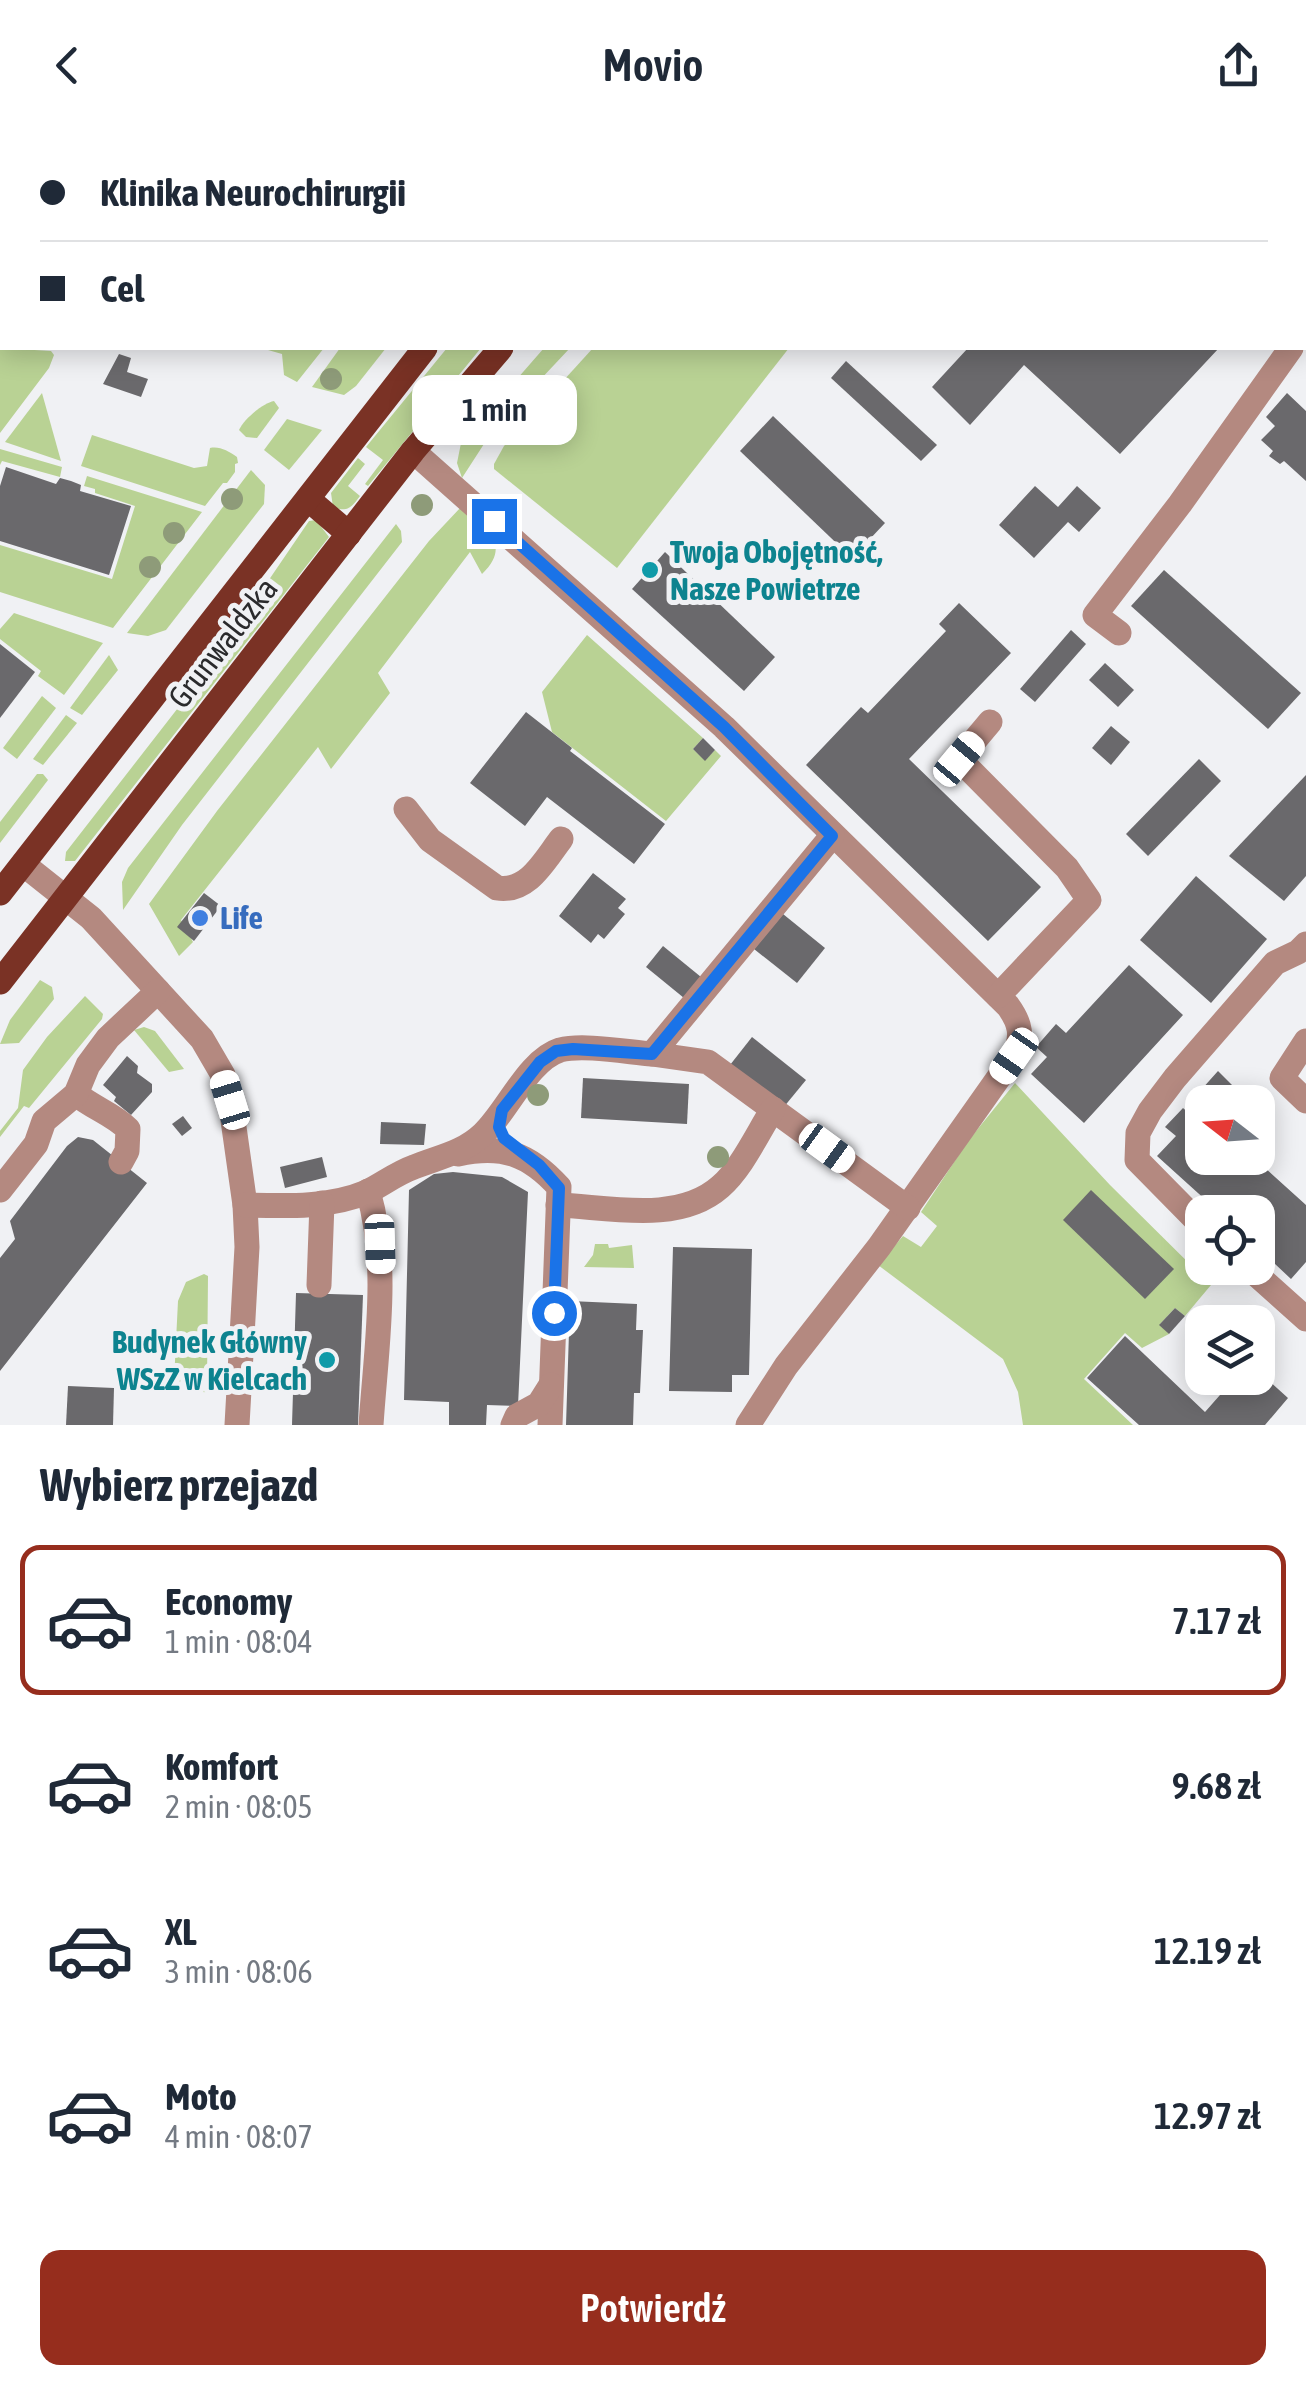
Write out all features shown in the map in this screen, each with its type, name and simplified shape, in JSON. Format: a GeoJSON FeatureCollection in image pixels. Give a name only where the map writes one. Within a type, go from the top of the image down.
{"type":"FeatureCollection","features":[{"type":"Feature","properties":{"kind":"main road","name":"Grunwaldzka"},"geometry":{"type":"LineString","coordinates":[[0,893],[423,350]]}},
{"type":"Feature","properties":{"kind":"main road","name":"Grunwaldzka"},"geometry":{"type":"LineString","coordinates":[[0,982],[413,451],[499,350]]}},
{"type":"Feature","properties":{"kind":"main road"},"geometry":{"type":"LineString","coordinates":[[308,499],[349,534]]}},
{"type":"Feature","properties":{"kind":"lane"},"geometry":{"type":"LineString","coordinates":[[1119,634],[1095,616],[1290,350]]}},
{"type":"Feature","properties":{"kind":"lane"},"geometry":{"type":"LineString","coordinates":[[413,451],[724,727],[998,996],[1020,1025],[1019,1046],[908,1208],[786,1366],[748,1425]]}},
{"type":"Feature","properties":{"kind":"lane"},"geometry":{"type":"LineString","coordinates":[[990,722],[959,759],[1068,868],[1090,900],[998,996]]}},
{"type":"Feature","properties":{"kind":"lane"},"geometry":{"type":"LineString","coordinates":[[406,808],[430,840],[496,888],[520,886],[561,839]]}},
{"type":"Feature","properties":{"kind":"lane"},"geometry":{"type":"LineString","coordinates":[[652,1054],[832,836]]}},
{"type":"Feature","properties":{"kind":"lane"},"geometry":{"type":"LineString","coordinates":[[23,864],[91,918],[202,1039],[223,1075],[245,1205],[247,1248],[237,1425]]}},
{"type":"Feature","properties":{"kind":"lane"},"geometry":{"type":"LineString","coordinates":[[1185,1209],[1137,1160],[1138,1133],[1176,1078],[1258,982],[1275,963],[1306,944]]}},
{"type":"Feature","properties":{"kind":"lane"},"geometry":{"type":"LineString","coordinates":[[80,1103],[88,1065],[108,1038],[158,992]]}},
{"type":"Feature","properties":{"kind":"lane"},"geometry":{"type":"LineString","coordinates":[[1306,1041],[1282,1078],[1306,1100]]}},
{"type":"Feature","properties":{"kind":"lane"},"geometry":{"type":"LineString","coordinates":[[448,1156],[482,1134],[540,1062],[556,1051],[652,1054],[708,1062],[908,1208]]}},
{"type":"Feature","properties":{"kind":"lane"},"geometry":{"type":"LineString","coordinates":[[0,1190],[36,1144],[44,1121],[52,1112],[80,1103]]}},
{"type":"Feature","properties":{"kind":"lane"},"geometry":{"type":"LineString","coordinates":[[80,1103],[125,1151]]}},
{"type":"Feature","properties":{"kind":"lane"},"geometry":{"type":"LineString","coordinates":[[558,1204],[629,1210],[670,1208],[699,1200],[720,1187],[773,1109]]}},
{"type":"Feature","properties":{"kind":"lane"},"geometry":{"type":"LineString","coordinates":[[502,1110],[500,1134],[539,1165],[559,1188],[550,1425]]}},
{"type":"Feature","properties":{"kind":"lane"},"geometry":{"type":"LineString","coordinates":[[245,1205],[322,1203],[368,1191],[398,1174],[448,1156],[490,1149],[539,1165]]}},
{"type":"Feature","properties":{"kind":"lane"},"geometry":{"type":"LineString","coordinates":[[368,1191],[375,1214],[380,1267],[372,1425]]}},
{"type":"Feature","properties":{"kind":"lane"},"geometry":{"type":"LineString","coordinates":[[319,1286],[322,1203]]}},
{"type":"Feature","properties":{"kind":"lane"},"geometry":{"type":"LineString","coordinates":[[1268,1285],[1306,1319]]}},
{"type":"Feature","properties":{"kind":"lane"},"geometry":{"type":"LineString","coordinates":[[513,1425],[517,1416],[538,1404],[551,1385]]}},
{"type":"Feature","properties":{"kind":"green space"},"geometry":{"type":"Polygon","coordinates":[[[0,350],[51,351],[54,355],[49,368],[0,433],[0,350]]]}},
{"type":"Feature","properties":{"kind":"green space"},"geometry":{"type":"Polygon","coordinates":[[[268,350],[322,350],[297,382],[284,375],[282,354],[268,350]]]}},
{"type":"Feature","properties":{"kind":"green space"},"geometry":{"type":"Polygon","coordinates":[[[339,350],[384,350],[344,395],[312,387],[339,350]]]}},
{"type":"Feature","properties":{"kind":"green space"},"geometry":{"type":"Polygon","coordinates":[[[445,350],[479,350],[368,486],[365,484],[383,460],[366,447],[445,350]]]}},
{"type":"Feature","properties":{"kind":"green space"},"geometry":{"type":"Polygon","coordinates":[[[542,350],[568,350],[493,430],[462,478],[457,463],[461,443],[542,350]]]}},
{"type":"Feature","properties":{"kind":"green space"},"geometry":{"type":"Polygon","coordinates":[[[591,350],[787,350],[617,568],[494,469],[504,446],[591,350]]]}},
{"type":"Feature","properties":{"kind":"green space"},"geometry":{"type":"Polygon","coordinates":[[[42,393],[61,461],[5,442],[42,393]]]}},
{"type":"Feature","properties":{"kind":"green space"},"geometry":{"type":"Polygon","coordinates":[[[274,401],[279,408],[257,438],[246,437],[239,430],[245,421],[274,401]]]}},
{"type":"Feature","properties":{"kind":"green space"},"geometry":{"type":"Polygon","coordinates":[[[287,419],[322,430],[289,470],[264,450],[287,419]]]}},
{"type":"Feature","properties":{"kind":"green space"},"geometry":{"type":"Polygon","coordinates":[[[92,435],[194,468],[207,466],[210,448],[234,455],[238,463],[227,483],[205,506],[81,466],[92,435]]]}},
{"type":"Feature","properties":{"kind":"green space"},"geometry":{"type":"Polygon","coordinates":[[[0,449],[62,467],[60,477],[2,461],[0,465],[0,449]]]}},
{"type":"Feature","properties":{"kind":"green space"},"geometry":{"type":"Polygon","coordinates":[[[358,458],[365,464],[348,486],[360,496],[349,508],[333,507],[331,493],[358,458]]]}},
{"type":"Feature","properties":{"kind":"green space"},"geometry":{"type":"Polygon","coordinates":[[[251,470],[265,485],[264,504],[166,630],[148,636],[127,633],[251,470]]]}},
{"type":"Feature","properties":{"kind":"green space"},"geometry":{"type":"Polygon","coordinates":[[[87,476],[202,512],[113,628],[0,592],[0,545],[112,579],[135,506],[95,493],[95,489],[84,486],[87,476]]]}},
{"type":"Feature","properties":{"kind":"green space"},"geometry":{"type":"Polygon","coordinates":[[[461,507],[492,537],[495,554],[491,563],[482,574],[470,552],[378,673],[390,693],[331,769],[318,747],[181,920],[193,942],[179,956],[149,904],[429,541],[461,507]]]}},
{"type":"Feature","properties":{"kind":"green space"},"geometry":{"type":"Polygon","coordinates":[[[316,520],[329,537],[75,861],[65,861],[66,852],[209,668],[309,521],[316,520]]]}},
{"type":"Feature","properties":{"kind":"green space"},"geometry":{"type":"Polygon","coordinates":[[[396,524],[402,542],[182,825],[123,910],[122,882],[128,868],[396,524]]]}},
{"type":"Feature","properties":{"kind":"green space"},"geometry":{"type":"Polygon","coordinates":[[[14,613],[103,643],[64,695],[0,639],[0,629],[14,613]]]}},
{"type":"Feature","properties":{"kind":"green space"},"geometry":{"type":"Polygon","coordinates":[[[587,635],[703,738],[693,749],[705,760],[715,750],[721,756],[666,821],[552,732],[542,692],[587,635]]]}},
{"type":"Feature","properties":{"kind":"green space"},"geometry":{"type":"Polygon","coordinates":[[[109,655],[118,670],[82,715],[70,708],[109,655]]]}},
{"type":"Feature","properties":{"kind":"green space"},"geometry":{"type":"Polygon","coordinates":[[[42,696],[56,708],[17,759],[3,748],[42,696]]]}},
{"type":"Feature","properties":{"kind":"green space"},"geometry":{"type":"Polygon","coordinates":[[[66,715],[77,723],[43,765],[33,759],[66,715]]]}},
{"type":"Feature","properties":{"kind":"green space"},"geometry":{"type":"Polygon","coordinates":[[[37,774],[48,780],[0,843],[0,822],[37,774]]]}},
{"type":"Feature","properties":{"kind":"green space"},"geometry":{"type":"Polygon","coordinates":[[[40,980],[52,987],[54,999],[19,1043],[0,1044],[10,1020],[40,980]]]}},
{"type":"Feature","properties":{"kind":"green space"},"geometry":{"type":"Polygon","coordinates":[[[85,996],[103,1014],[102,1019],[0,1137],[0,1131],[18,1108],[23,1070],[85,996]]]}},
{"type":"Feature","properties":{"kind":"green space"},"geometry":{"type":"Polygon","coordinates":[[[144,1027],[155,1031],[184,1069],[169,1072],[134,1030],[144,1027]]]}},
{"type":"Feature","properties":{"kind":"green space"},"geometry":{"type":"Polygon","coordinates":[[[1015,1083],[1185,1259],[1185,1285],[1211,1285],[1194,1305],[1185,1305],[1185,1316],[1175,1308],[1160,1324],[1169,1334],[1142,1348],[1125,1333],[1084,1379],[1133,1425],[1023,1425],[1018,1392],[1003,1359],[878,1265],[903,1236],[921,1247],[937,1226],[921,1212],[968,1141],[1015,1083]]]}},
{"type":"Feature","properties":{"kind":"green space"},"geometry":{"type":"Polygon","coordinates":[[[595,1244],[608,1244],[609,1248],[632,1245],[634,1268],[584,1267],[595,1244]]]}},
{"type":"Feature","properties":{"kind":"green space"},"geometry":{"type":"Polygon","coordinates":[[[208,1276],[207,1384],[221,1385],[220,1393],[184,1391],[174,1381],[178,1301],[186,1282],[208,1276]]]}},
{"type":"Feature","properties":{"kind":"building"},"geometry":{"type":"Polygon","coordinates":[[[966,350],[1217,350],[1120,454],[1024,365],[970,425],[932,387],[966,350]]]}},
{"type":"Feature","properties":{"kind":"building"},"geometry":{"type":"Polygon","coordinates":[[[119,354],[131,358],[127,372],[148,379],[141,397],[103,384],[119,354]]]}},
{"type":"Feature","properties":{"kind":"building"},"geometry":{"type":"Polygon","coordinates":[[[846,361],[937,445],[921,461],[831,378],[846,361]]]}},
{"type":"Feature","properties":{"kind":"building"},"geometry":{"type":"Polygon","coordinates":[[[1287,393],[1306,411],[1306,481],[1284,461],[1280,464],[1269,456],[1273,451],[1261,440],[1275,426],[1266,417],[1287,393]]]}},
{"type":"Feature","properties":{"kind":"building"},"geometry":{"type":"Polygon","coordinates":[[[773,416],[885,523],[852,558],[740,451],[773,416]]]}},
{"type":"Feature","properties":{"kind":"building"},"geometry":{"type":"Polygon","coordinates":[[[6,467],[56,484],[60,478],[71,481],[81,485],[80,491],[131,506],[109,575],[0,541],[0,486],[6,467]]]}},
{"type":"Feature","properties":{"kind":"building"},"geometry":{"type":"Polygon","coordinates":[[[1035,486],[1058,507],[1077,486],[1101,508],[1079,532],[1068,522],[1034,558],[999,525],[1035,486]]]}},
{"type":"Feature","properties":{"kind":"building"},"geometry":{"type":"Polygon","coordinates":[[[665,552],[775,657],[744,691],[632,589],[665,552]]]}},
{"type":"Feature","properties":{"kind":"building"},"geometry":{"type":"Polygon","coordinates":[[[1164,570],[1301,693],[1268,729],[1131,606],[1164,570]]]}},
{"type":"Feature","properties":{"kind":"building"},"geometry":{"type":"Polygon","coordinates":[[[959,603],[1011,653],[909,759],[1041,887],[988,941],[806,765],[861,707],[868,713],[946,631],[939,624],[959,603]]]}},
{"type":"Feature","properties":{"kind":"building"},"geometry":{"type":"Polygon","coordinates":[[[1071,630],[1086,644],[1035,702],[1020,689],[1071,630]]]}},
{"type":"Feature","properties":{"kind":"building"},"geometry":{"type":"Polygon","coordinates":[[[0,644],[35,672],[0,718],[0,644]]]}},
{"type":"Feature","properties":{"kind":"building"},"geometry":{"type":"Polygon","coordinates":[[[1105,663],[1134,690],[1118,707],[1089,680],[1105,663]]]}},
{"type":"Feature","properties":{"kind":"building"},"geometry":{"type":"Polygon","coordinates":[[[526,712],[665,824],[634,864],[547,797],[525,826],[470,783],[526,712]]]}},
{"type":"Feature","properties":{"kind":"building"},"geometry":{"type":"Polygon","coordinates":[[[1111,726],[1130,742],[1111,765],[1092,748],[1111,726]]]}},
{"type":"Feature","properties":{"kind":"building"},"geometry":{"type":"Polygon","coordinates":[[[703,738],[715,750],[705,761],[693,749],[703,738]]]}},
{"type":"Feature","properties":{"kind":"building"},"geometry":{"type":"Polygon","coordinates":[[[1199,759],[1221,781],[1148,856],[1126,834],[1199,759]]]}},
{"type":"Feature","properties":{"kind":"building"},"geometry":{"type":"Polygon","coordinates":[[[1306,775],[1306,876],[1284,901],[1229,856],[1306,775]]]}},
{"type":"Feature","properties":{"kind":"building"},"geometry":{"type":"Polygon","coordinates":[[[593,873],[626,899],[618,908],[625,914],[604,939],[598,934],[591,943],[559,916],[593,873]]]}},
{"type":"Feature","properties":{"kind":"building"},"geometry":{"type":"Polygon","coordinates":[[[1196,876],[1267,939],[1211,1003],[1140,940],[1196,876]]]}},
{"type":"Feature","properties":{"kind":"building"},"geometry":{"type":"Polygon","coordinates":[[[204,893],[221,906],[194,941],[177,927],[204,893]]]}},
{"type":"Feature","properties":{"kind":"building"},"geometry":{"type":"Polygon","coordinates":[[[783,914],[825,948],[797,983],[754,949],[783,914]]]}},
{"type":"Feature","properties":{"kind":"building"},"geometry":{"type":"Polygon","coordinates":[[[663,946],[701,977],[684,998],[646,967],[663,946]]]}},
{"type":"Feature","properties":{"kind":"building"},"geometry":{"type":"Polygon","coordinates":[[[1129,965],[1183,1015],[1084,1123],[1031,1074],[1047,1057],[1036,1047],[1056,1024],[1066,1033],[1129,965]]]}},
{"type":"Feature","properties":{"kind":"building"},"geometry":{"type":"Polygon","coordinates":[[[752,1037],[806,1080],[783,1108],[730,1065],[752,1037]]]}},
{"type":"Feature","properties":{"kind":"building"},"geometry":{"type":"Polygon","coordinates":[[[127,1056],[138,1066],[137,1073],[152,1084],[152,1092],[131,1115],[103,1085],[127,1056]]]}},
{"type":"Feature","properties":{"kind":"building"},"geometry":{"type":"Polygon","coordinates":[[[1218,1071],[1232,1085],[1205,1085],[1218,1071]]]}},
{"type":"Feature","properties":{"kind":"building"},"geometry":{"type":"Polygon","coordinates":[[[583,1078],[689,1084],[687,1124],[581,1118],[583,1078]]]}},
{"type":"Feature","properties":{"kind":"building"},"geometry":{"type":"Polygon","coordinates":[[[1183,1108],[1185,1175],[1273,1175],[1306,1205],[1306,1262],[1291,1279],[1275,1264],[1275,1195],[1200,1195],[1157,1156],[1176,1136],[1165,1127],[1183,1108]]]}},
{"type":"Feature","properties":{"kind":"building"},"geometry":{"type":"Polygon","coordinates":[[[183,1116],[192,1128],[182,1136],[172,1124],[183,1116]]]}},
{"type":"Feature","properties":{"kind":"building"},"geometry":{"type":"Polygon","coordinates":[[[381,1122],[426,1124],[424,1145],[380,1144],[381,1122]]]}},
{"type":"Feature","properties":{"kind":"building"},"geometry":{"type":"Polygon","coordinates":[[[78,1137],[93,1140],[147,1183],[0,1371],[0,1258],[15,1239],[10,1221],[78,1137]]]}},
{"type":"Feature","properties":{"kind":"building"},"geometry":{"type":"Polygon","coordinates":[[[322,1157],[327,1177],[285,1188],[280,1167],[322,1157]]]}},
{"type":"Feature","properties":{"kind":"building"},"geometry":{"type":"Polygon","coordinates":[[[434,1174],[502,1177],[528,1192],[518,1406],[487,1405],[486,1425],[449,1425],[449,1402],[404,1400],[409,1190],[434,1174]]]}},
{"type":"Feature","properties":{"kind":"building"},"geometry":{"type":"Polygon","coordinates":[[[1091,1190],[1174,1269],[1145,1299],[1063,1220],[1091,1190]]]}},
{"type":"Feature","properties":{"kind":"building"},"geometry":{"type":"Polygon","coordinates":[[[673,1247],[752,1249],[749,1375],[732,1375],[732,1392],[669,1391],[673,1247]]]}},
{"type":"Feature","properties":{"kind":"building","name":"Budynek Główny WSzZ w Kielcach"},"geometry":{"type":"Polygon","coordinates":[[[296,1293],[363,1295],[358,1425],[292,1425],[296,1293]]]}},
{"type":"Feature","properties":{"kind":"building"},"geometry":{"type":"Polygon","coordinates":[[[570,1301],[637,1304],[636,1330],[643,1330],[640,1393],[634,1393],[633,1425],[566,1425],[570,1301]]]}},
{"type":"Feature","properties":{"kind":"building"},"geometry":{"type":"Polygon","coordinates":[[[1175,1308],[1185,1316],[1169,1334],[1159,1325],[1175,1308]]]}},
{"type":"Feature","properties":{"kind":"building"},"geometry":{"type":"Polygon","coordinates":[[[1125,1336],[1205,1412],[1220,1395],[1275,1395],[1275,1386],[1288,1398],[1265,1425],[1139,1425],[1087,1378],[1125,1336]]]}},
{"type":"Feature","properties":{"kind":"building"},"geometry":{"type":"Polygon","coordinates":[[[68,1386],[114,1388],[113,1425],[66,1425],[68,1386]]]}},
{"type":"Feature","properties":{"kind":"place","name":"Twoja Obojętność, Nasze Powietrze"},"geometry":{"type":"Point","coordinates":[650,570]}},
{"type":"Feature","properties":{"kind":"place","name":"Life"},"geometry":{"type":"Point","coordinates":[200,918]}},
{"type":"Feature","properties":{"kind":"place","name":"Budynek Główny WSzZ w Kielcach"},"geometry":{"type":"Point","coordinates":[327,1360]}},
{"type":"Feature","properties":{"kind":"route"},"geometry":{"type":"LineString","coordinates":[[494,521],[724,727],[832,836],[652,1054],[556,1051],[540,1062],[502,1110],[500,1134],[539,1165],[559,1188],[554,1313]]}}]}
